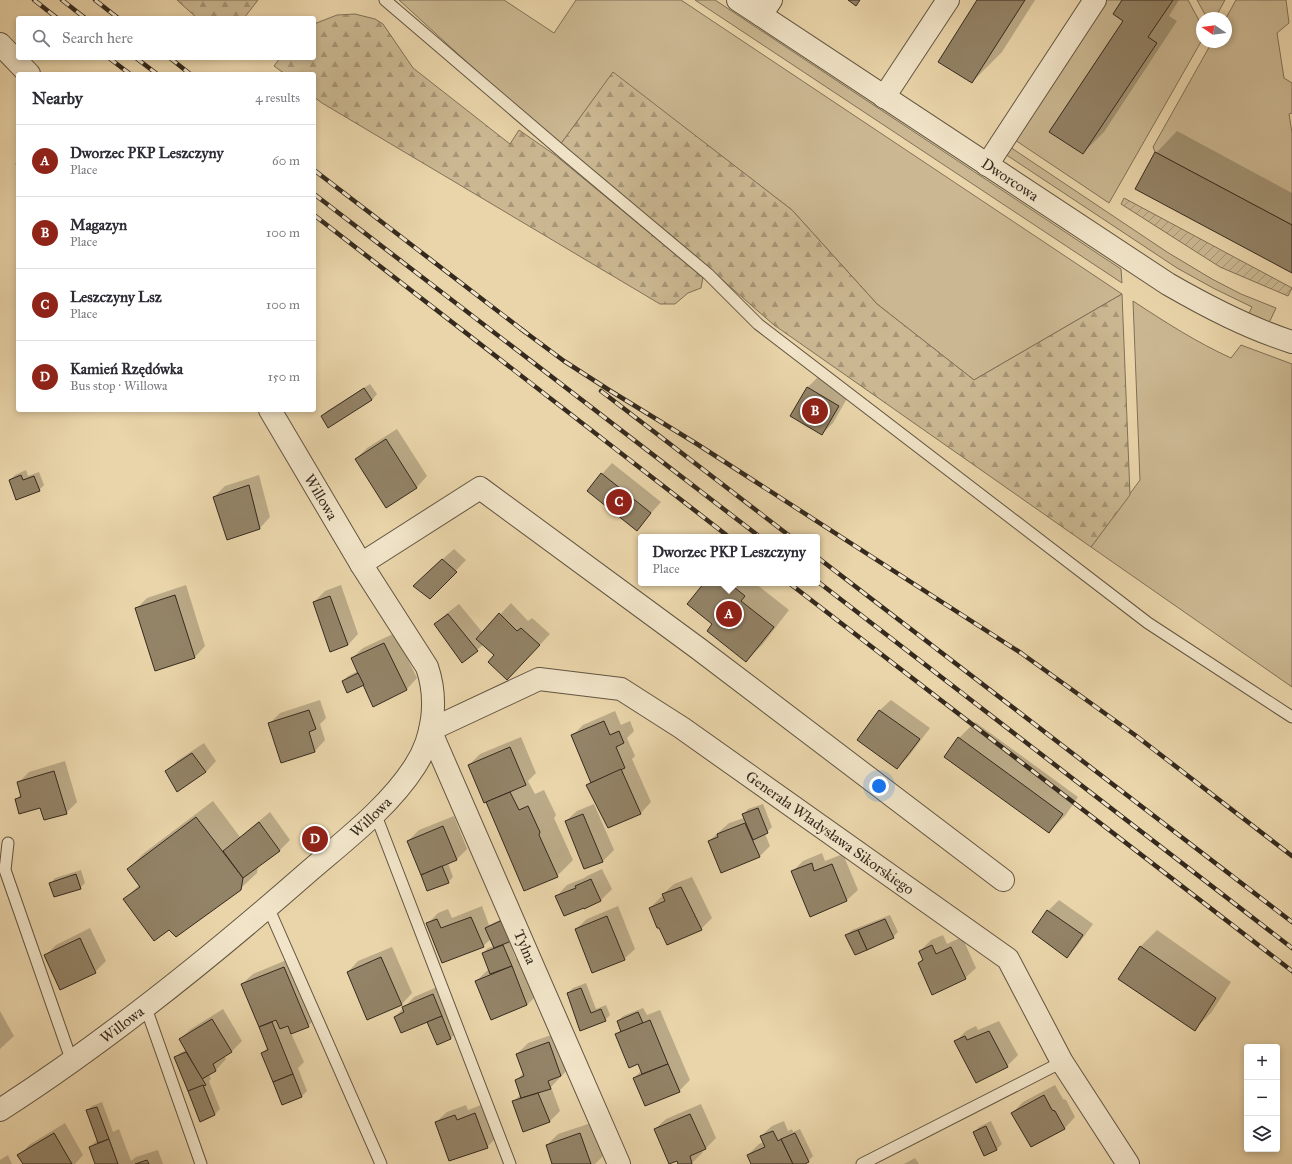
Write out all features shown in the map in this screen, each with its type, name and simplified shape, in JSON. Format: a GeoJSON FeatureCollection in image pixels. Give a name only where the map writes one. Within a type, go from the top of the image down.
{"type":"FeatureCollection","features":[{"type":"Feature","properties":{"kind":"street","name":"Dworcowa"},"geometry":{"type":"LineString","coordinates":[[738,0],[766,8],[884,97],[1168,284],[1243,324],[1292,342]]}},
{"type":"Feature","properties":{"kind":"street"},"geometry":{"type":"LineString","coordinates":[[884,97],[948,0]]}},
{"type":"Feature","properties":{"kind":"street"},"geometry":{"type":"LineString","coordinates":[[987,165],[1095,0]]}},
{"type":"Feature","properties":{"kind":"street"},"geometry":{"type":"LineString","coordinates":[[0,44],[27,72]]}},
{"type":"Feature","properties":{"kind":"street","name":"Willowa"},"geometry":{"type":"LineString","coordinates":[[0,1110],[72,1062],[146,1008],[268,907],[375,813],[404,782],[416,766],[422,754],[430,730],[434,703],[432,684],[427,667],[361,564],[271,412]]}},
{"type":"Feature","properties":{"kind":"street"},"geometry":{"type":"LineString","coordinates":[[361,564],[480,488],[699,649],[1003,880]]}},
{"type":"Feature","properties":{"kind":"street","name":"Generała Władysława Sikorskiego"},"geometry":{"type":"LineString","coordinates":[[430,730],[539,679],[621,689],[682,728],[1008,959],[1062,1062],[1128,1164]]}},
{"type":"Feature","properties":{"kind":"street","name":"Tylna"},"geometry":{"type":"LineString","coordinates":[[430,730],[619,1164]]}},
{"type":"Feature","properties":{"kind":"lane"},"geometry":{"type":"LineString","coordinates":[[385,0],[708,274],[758,324],[1148,623],[1292,717]]}},
{"type":"Feature","properties":{"kind":"lane"},"geometry":{"type":"LineString","coordinates":[[375,813],[510,1164]]}},
{"type":"Feature","properties":{"kind":"lane"},"geometry":{"type":"LineString","coordinates":[[8,843],[5,870],[72,1062]]}},
{"type":"Feature","properties":{"kind":"lane"},"geometry":{"type":"LineString","coordinates":[[268,907],[381,1164]]}},
{"type":"Feature","properties":{"kind":"lane"},"geometry":{"type":"LineString","coordinates":[[146,1008],[201,1164]]}},
{"type":"Feature","properties":{"kind":"lane"},"geometry":{"type":"LineString","coordinates":[[862,1164],[1062,1062]]}},
{"type":"Feature","properties":{"kind":"green space"},"geometry":{"type":"Polygon","coordinates":[[[177,0],[258,0],[246,16],[195,16],[177,0]]]}},
{"type":"Feature","properties":{"kind":"green space"},"geometry":{"type":"Polygon","coordinates":[[[399,0],[504,0],[554,33],[576,0],[681,0],[1122,294],[974,380],[877,304],[792,210],[613,73],[560,145],[399,0]]]}},
{"type":"Feature","properties":{"kind":"green space"},"geometry":{"type":"Polygon","coordinates":[[[695,0],[715,0],[1121,269],[1122,283],[695,0]]]}},
{"type":"Feature","properties":{"kind":"green space"},"geometry":{"type":"Polygon","coordinates":[[[1106,0],[1188,0],[1196,15],[1196,48],[1197,48],[1109,203],[1015,140],[1106,0]]]}},
{"type":"Feature","properties":{"kind":"green space"},"geometry":{"type":"Polygon","coordinates":[[[1197,0],[1225,0],[1218,12],[1204,12],[1197,0]]]}},
{"type":"Feature","properties":{"kind":"green space"},"geometry":{"type":"Polygon","coordinates":[[[1236,0],[1286,0],[1289,23],[1277,33],[1284,78],[1292,83],[1292,113],[1289,114],[1292,133],[1292,225],[1155,152],[1153,147],[1209,48],[1232,48],[1232,12],[1229,12],[1236,0]]]}},
{"type":"Feature","properties":{"kind":"green space"},"geometry":{"type":"Polygon","coordinates":[[[355,14],[375,19],[383,24],[413,68],[510,144],[519,130],[555,155],[703,277],[701,288],[688,293],[675,304],[660,304],[322,103],[316,98],[316,72],[282,72],[274,66],[278,60],[316,60],[316,23],[337,15],[355,14]]]}},
{"type":"Feature","properties":{"kind":"green space"},"geometry":{"type":"Polygon","coordinates":[[[613,72],[792,210],[877,304],[974,380],[1122,294],[1130,495],[1091,547],[774,325],[673,237],[560,145],[613,72]]]}},
{"type":"Feature","properties":{"kind":"green space"},"geometry":{"type":"Polygon","coordinates":[[[1010,147],[1167,252],[1212,279],[1241,294],[1276,308],[1269,323],[1248,315],[1252,307],[1177,268],[1005,154],[1010,147]]]}},
{"type":"Feature","properties":{"kind":"green space"},"geometry":{"type":"Polygon","coordinates":[[[1124,198],[1292,288],[1288,296],[1220,267],[1121,204],[1124,198]]]}},
{"type":"Feature","properties":{"kind":"green space"},"geometry":{"type":"Polygon","coordinates":[[[1133,301],[1193,338],[1231,358],[1241,345],[1292,364],[1292,687],[1091,547],[1140,480],[1133,301]]]}},
{"type":"Feature","properties":{"kind":"building"},"geometry":{"type":"Polygon","coordinates":[[[848,0],[860,0],[856,6],[848,0]]]}},
{"type":"Feature","properties":{"kind":"building"},"geometry":{"type":"Polygon","coordinates":[[[977,0],[1025,0],[972,83],[938,62],[977,0]]]}},
{"type":"Feature","properties":{"kind":"building"},"geometry":{"type":"Polygon","coordinates":[[[1122,0],[1173,0],[1148,37],[1157,43],[1083,154],[1049,132],[1123,21],[1113,14],[1122,0]]]}},
{"type":"Feature","properties":{"kind":"building"},"geometry":{"type":"Polygon","coordinates":[[[1155,152],[1292,225],[1292,273],[1135,189],[1155,152]]]}},
{"type":"Feature","properties":{"kind":"building"},"geometry":{"type":"Polygon","coordinates":[[[807,387],[839,406],[822,435],[790,416],[807,387]]]}},
{"type":"Feature","properties":{"kind":"building"},"geometry":{"type":"Polygon","coordinates":[[[364,388],[372,400],[328,428],[321,416],[364,388]]]}},
{"type":"Feature","properties":{"kind":"building"},"geometry":{"type":"Polygon","coordinates":[[[386,439],[417,488],[386,508],[355,459],[386,439]]]}},
{"type":"Feature","properties":{"kind":"building"},"geometry":{"type":"Polygon","coordinates":[[[601,473],[651,513],[637,531],[587,491],[601,473]]]}},
{"type":"Feature","properties":{"kind":"building"},"geometry":{"type":"Polygon","coordinates":[[[21,475],[23,480],[34,476],[40,491],[16,500],[9,480],[21,475]]]}},
{"type":"Feature","properties":{"kind":"building"},"geometry":{"type":"Polygon","coordinates":[[[249,485],[260,529],[227,540],[213,497],[249,485]]]}},
{"type":"Feature","properties":{"kind":"building"},"geometry":{"type":"Polygon","coordinates":[[[442,559],[457,572],[430,599],[413,586],[442,559]]]}},
{"type":"Feature","properties":{"kind":"building"},"geometry":{"type":"Polygon","coordinates":[[[702,586],[733,586],[745,596],[741,601],[774,627],[746,662],[707,631],[712,624],[687,604],[702,586]]]}},
{"type":"Feature","properties":{"kind":"building"},"geometry":{"type":"Polygon","coordinates":[[[175,595],[195,658],[155,671],[135,608],[175,595]]]}},
{"type":"Feature","properties":{"kind":"building"},"geometry":{"type":"Polygon","coordinates":[[[330,596],[348,645],[330,652],[313,602],[330,596]]]}},
{"type":"Feature","properties":{"kind":"building"},"geometry":{"type":"Polygon","coordinates":[[[499,613],[517,631],[521,628],[540,645],[507,680],[488,662],[494,655],[476,639],[499,613]]]}},
{"type":"Feature","properties":{"kind":"building"},"geometry":{"type":"Polygon","coordinates":[[[448,614],[478,651],[462,663],[434,624],[448,614]]]}},
{"type":"Feature","properties":{"kind":"building"},"geometry":{"type":"Polygon","coordinates":[[[384,643],[407,690],[373,707],[351,658],[384,643]]]}},
{"type":"Feature","properties":{"kind":"building"},"geometry":{"type":"Polygon","coordinates":[[[358,673],[364,685],[347,693],[342,681],[358,673]]]}},
{"type":"Feature","properties":{"kind":"building"},"geometry":{"type":"Polygon","coordinates":[[[309,710],[316,729],[309,732],[315,752],[281,763],[268,723],[309,710]]]}},
{"type":"Feature","properties":{"kind":"building"},"geometry":{"type":"Polygon","coordinates":[[[879,710],[920,739],[897,769],[857,740],[879,710]]]}},
{"type":"Feature","properties":{"kind":"building"},"geometry":{"type":"Polygon","coordinates":[[[604,721],[610,735],[619,731],[624,743],[616,747],[625,768],[591,783],[571,735],[604,721]]]}},
{"type":"Feature","properties":{"kind":"building"},"geometry":{"type":"Polygon","coordinates":[[[958,737],[1063,814],[1049,833],[944,757],[958,737]]]}},
{"type":"Feature","properties":{"kind":"building"},"geometry":{"type":"Polygon","coordinates":[[[510,747],[526,785],[484,803],[468,765],[510,747]]]}},
{"type":"Feature","properties":{"kind":"building"},"geometry":{"type":"Polygon","coordinates":[[[192,753],[206,772],[177,792],[165,771],[192,753]]]}},
{"type":"Feature","properties":{"kind":"building"},"geometry":{"type":"Polygon","coordinates":[[[621,769],[641,814],[608,828],[586,785],[621,769]]]}},
{"type":"Feature","properties":{"kind":"building"},"geometry":{"type":"Polygon","coordinates":[[[54,771],[67,814],[44,820],[40,808],[19,814],[15,799],[21,797],[17,782],[54,771]]]}},
{"type":"Feature","properties":{"kind":"building"},"geometry":{"type":"Polygon","coordinates":[[[510,792],[519,810],[528,806],[558,877],[524,891],[486,802],[510,792]]]}},
{"type":"Feature","properties":{"kind":"building"},"geometry":{"type":"Polygon","coordinates":[[[758,808],[768,833],[753,840],[742,814],[758,808]]]}},
{"type":"Feature","properties":{"kind":"building"},"geometry":{"type":"Polygon","coordinates":[[[583,814],[603,862],[584,869],[565,821],[583,814]]]}},
{"type":"Feature","properties":{"kind":"building"},"geometry":{"type":"Polygon","coordinates":[[[196,817],[243,878],[241,890],[176,937],[169,930],[154,941],[123,899],[140,887],[127,869],[196,817]]]}},
{"type":"Feature","properties":{"kind":"building"},"geometry":{"type":"Polygon","coordinates":[[[259,822],[280,851],[243,878],[223,851],[259,822]]]}},
{"type":"Feature","properties":{"kind":"building"},"geometry":{"type":"Polygon","coordinates":[[[745,823],[760,857],[721,873],[708,841],[718,837],[717,834],[745,823]]]}},
{"type":"Feature","properties":{"kind":"building"},"geometry":{"type":"Polygon","coordinates":[[[443,826],[457,860],[421,875],[407,841],[443,826]]]}},
{"type":"Feature","properties":{"kind":"building"},"geometry":{"type":"Polygon","coordinates":[[[812,863],[814,871],[832,864],[847,901],[810,917],[791,871],[812,863]]]}},
{"type":"Feature","properties":{"kind":"building"},"geometry":{"type":"Polygon","coordinates":[[[442,866],[449,883],[427,891],[421,875],[442,866]]]}},
{"type":"Feature","properties":{"kind":"building"},"geometry":{"type":"Polygon","coordinates":[[[76,874],[81,889],[54,897],[49,883],[76,874]]]}},
{"type":"Feature","properties":{"kind":"building"},"geometry":{"type":"Polygon","coordinates":[[[591,879],[601,901],[564,916],[555,896],[576,888],[575,886],[591,879]]]}},
{"type":"Feature","properties":{"kind":"building"},"geometry":{"type":"Polygon","coordinates":[[[681,887],[702,930],[667,945],[659,928],[657,928],[649,908],[665,901],[662,894],[681,887]]]}},
{"type":"Feature","properties":{"kind":"building"},"geometry":{"type":"Polygon","coordinates":[[[1047,910],[1083,935],[1067,958],[1032,932],[1047,910]]]}},
{"type":"Feature","properties":{"kind":"building"},"geometry":{"type":"Polygon","coordinates":[[[607,916],[625,960],[592,973],[575,929],[607,916]]]}},
{"type":"Feature","properties":{"kind":"building"},"geometry":{"type":"Polygon","coordinates":[[[471,917],[484,947],[442,963],[426,923],[437,919],[441,928],[471,917]]]}},
{"type":"Feature","properties":{"kind":"building"},"geometry":{"type":"Polygon","coordinates":[[[509,917],[519,938],[494,948],[485,928],[509,917]]]}},
{"type":"Feature","properties":{"kind":"building"},"geometry":{"type":"Polygon","coordinates":[[[885,919],[894,938],[867,950],[858,930],[885,919]]]}},
{"type":"Feature","properties":{"kind":"building"},"geometry":{"type":"Polygon","coordinates":[[[858,930],[867,950],[855,955],[845,935],[858,930]]]}},
{"type":"Feature","properties":{"kind":"building"},"geometry":{"type":"Polygon","coordinates":[[[80,938],[96,973],[60,990],[44,955],[80,938]]]}},
{"type":"Feature","properties":{"kind":"building"},"geometry":{"type":"Polygon","coordinates":[[[503,945],[512,966],[490,974],[482,953],[503,945]]]}},
{"type":"Feature","properties":{"kind":"building"},"geometry":{"type":"Polygon","coordinates":[[[932,945],[936,954],[951,947],[966,979],[932,995],[918,963],[923,960],[919,951],[932,945]]]}},
{"type":"Feature","properties":{"kind":"building"},"geometry":{"type":"Polygon","coordinates":[[[1140,946],[1216,998],[1195,1031],[1118,979],[1140,946]]]}},
{"type":"Feature","properties":{"kind":"building"},"geometry":{"type":"Polygon","coordinates":[[[381,957],[402,1005],[367,1020],[347,972],[381,957]]]}},
{"type":"Feature","properties":{"kind":"building"},"geometry":{"type":"Polygon","coordinates":[[[512,966],[527,1005],[491,1020],[475,981],[512,966]]]}},
{"type":"Feature","properties":{"kind":"building"},"geometry":{"type":"Polygon","coordinates":[[[284,967],[309,1027],[291,1034],[288,1026],[280,1029],[276,1020],[259,1027],[241,984],[284,967]]]}},
{"type":"Feature","properties":{"kind":"building"},"geometry":{"type":"Polygon","coordinates":[[[581,988],[591,1013],[601,1009],[606,1021],[580,1031],[567,993],[581,988]]]}},
{"type":"Feature","properties":{"kind":"building"},"geometry":{"type":"Polygon","coordinates":[[[433,994],[442,1016],[401,1033],[394,1017],[404,1012],[402,1007],[433,994]]]}},
{"type":"Feature","properties":{"kind":"building"},"geometry":{"type":"Polygon","coordinates":[[[638,1012],[643,1023],[621,1032],[617,1021],[638,1012]]]}},
{"type":"Feature","properties":{"kind":"building"},"geometry":{"type":"Polygon","coordinates":[[[442,1016],[451,1039],[437,1045],[427,1022],[442,1016]]]}},
{"type":"Feature","properties":{"kind":"building"},"geometry":{"type":"Polygon","coordinates":[[[212,1019],[232,1052],[213,1064],[216,1071],[202,1079],[179,1039],[212,1019]]]}},
{"type":"Feature","properties":{"kind":"building"},"geometry":{"type":"Polygon","coordinates":[[[650,1020],[668,1064],[642,1074],[638,1064],[629,1068],[615,1034],[650,1020]]]}},
{"type":"Feature","properties":{"kind":"building"},"geometry":{"type":"Polygon","coordinates":[[[272,1022],[293,1074],[273,1082],[261,1053],[268,1050],[259,1027],[272,1022]]]}},
{"type":"Feature","properties":{"kind":"building"},"geometry":{"type":"Polygon","coordinates":[[[989,1031],[1008,1067],[976,1083],[954,1041],[965,1036],[967,1040],[989,1031]]]}},
{"type":"Feature","properties":{"kind":"building"},"geometry":{"type":"Polygon","coordinates":[[[549,1042],[561,1076],[548,1081],[551,1089],[521,1098],[515,1080],[524,1076],[516,1054],[549,1042]]]}},
{"type":"Feature","properties":{"kind":"building"},"geometry":{"type":"Polygon","coordinates":[[[186,1052],[206,1085],[188,1091],[174,1057],[186,1052]]]}},
{"type":"Feature","properties":{"kind":"building"},"geometry":{"type":"Polygon","coordinates":[[[668,1064],[680,1092],[645,1106],[633,1078],[668,1064]]]}},
{"type":"Feature","properties":{"kind":"building"},"geometry":{"type":"Polygon","coordinates":[[[293,1074],[302,1097],[282,1105],[273,1082],[293,1074]]]}},
{"type":"Feature","properties":{"kind":"building"},"geometry":{"type":"Polygon","coordinates":[[[203,1085],[215,1115],[200,1122],[188,1091],[203,1085]]]}},
{"type":"Feature","properties":{"kind":"building"},"geometry":{"type":"Polygon","coordinates":[[[538,1093],[550,1122],[523,1132],[512,1101],[538,1093]]]}},
{"type":"Feature","properties":{"kind":"building"},"geometry":{"type":"Polygon","coordinates":[[[1044,1095],[1065,1129],[1031,1147],[1011,1113],[1044,1095]]]}},
{"type":"Feature","properties":{"kind":"building"},"geometry":{"type":"Polygon","coordinates":[[[97,1107],[109,1139],[98,1143],[86,1110],[97,1107]]]}},
{"type":"Feature","properties":{"kind":"building"},"geometry":{"type":"Polygon","coordinates":[[[475,1113],[488,1148],[449,1161],[435,1122],[455,1115],[457,1120],[475,1113]]]}},
{"type":"Feature","properties":{"kind":"building"},"geometry":{"type":"Polygon","coordinates":[[[690,1114],[706,1149],[690,1156],[692,1164],[678,1164],[677,1161],[669,1164],[654,1129],[690,1114]]]}},
{"type":"Feature","properties":{"kind":"building"},"geometry":{"type":"Polygon","coordinates":[[[986,1126],[997,1150],[984,1156],[973,1132],[986,1126]]]}},
{"type":"Feature","properties":{"kind":"building"},"geometry":{"type":"Polygon","coordinates":[[[773,1131],[778,1141],[781,1139],[793,1164],[751,1164],[747,1155],[765,1147],[760,1136],[773,1131]]]}},
{"type":"Feature","properties":{"kind":"building"},"geometry":{"type":"Polygon","coordinates":[[[54,1133],[72,1164],[23,1164],[17,1155],[54,1133]]]}},
{"type":"Feature","properties":{"kind":"building"},"geometry":{"type":"Polygon","coordinates":[[[580,1133],[591,1164],[552,1164],[546,1145],[580,1133]]]}},
{"type":"Feature","properties":{"kind":"building"},"geometry":{"type":"Polygon","coordinates":[[[795,1133],[809,1162],[805,1164],[793,1164],[781,1139],[795,1133]]]}},
{"type":"Feature","properties":{"kind":"building"},"geometry":{"type":"Polygon","coordinates":[[[109,1139],[118,1164],[95,1164],[89,1147],[109,1139]]]}},
{"type":"Feature","properties":{"kind":"building"},"geometry":{"type":"Polygon","coordinates":[[[147,1160],[149,1164],[135,1164],[147,1160]]]}},
{"type":"Feature","properties":{"kind":"railway"},"geometry":{"type":"LineString","coordinates":[[34,0],[54,16]]}},
{"type":"Feature","properties":{"kind":"railway"},"geometry":{"type":"LineString","coordinates":[[62,0],[82,16]]}},
{"type":"Feature","properties":{"kind":"railway"},"geometry":{"type":"LineString","coordinates":[[95,0],[115,16]]}},
{"type":"Feature","properties":{"kind":"railway"},"geometry":{"type":"LineString","coordinates":[[112,60],[127,72]]}},
{"type":"Feature","properties":{"kind":"railway"},"geometry":{"type":"LineString","coordinates":[[139,60],[154,72]]}},
{"type":"Feature","properties":{"kind":"railway"},"geometry":{"type":"LineString","coordinates":[[172,60],[188,72]]}},
{"type":"Feature","properties":{"kind":"railway"},"geometry":{"type":"LineString","coordinates":[[316,172],[525,332]]}},
{"type":"Feature","properties":{"kind":"railway"},"geometry":{"type":"LineString","coordinates":[[316,196],[756,534]]}},
{"type":"Feature","properties":{"kind":"railway"},"geometry":{"type":"LineString","coordinates":[[316,217],[725,534]]}},
{"type":"Feature","properties":{"kind":"railway"},"geometry":{"type":"LineString","coordinates":[[521,329],[564,361],[697,444],[1021,653],[1135,735],[1292,856]]}},
{"type":"Feature","properties":{"kind":"railway"},"geometry":{"type":"LineString","coordinates":[[601,391],[787,534]]}},
{"type":"Feature","properties":{"kind":"railway"},"geometry":{"type":"LineString","coordinates":[[820,559],[1292,922]]}},
{"type":"Feature","properties":{"kind":"railway"},"geometry":{"type":"LineString","coordinates":[[820,583],[1292,948]]}},
{"type":"Feature","properties":{"kind":"railway"},"geometry":{"type":"LineString","coordinates":[[793,586],[1292,971]]}},
{"type":"Feature","properties":{"kind":"place","name":"Magazyn"},"geometry":{"type":"Point","coordinates":[815,411]}},
{"type":"Feature","properties":{"kind":"place","name":"Leszczyny Lsz"},"geometry":{"type":"Point","coordinates":[619,502]}},
{"type":"Feature","properties":{"kind":"place","name":"Dworzec PKP Leszczyny"},"geometry":{"type":"Point","coordinates":[729,614]}},
{"type":"Feature","properties":{"kind":"place","name":"Kamień Rzędówka"},"geometry":{"type":"Point","coordinates":[315,839]}}]}
